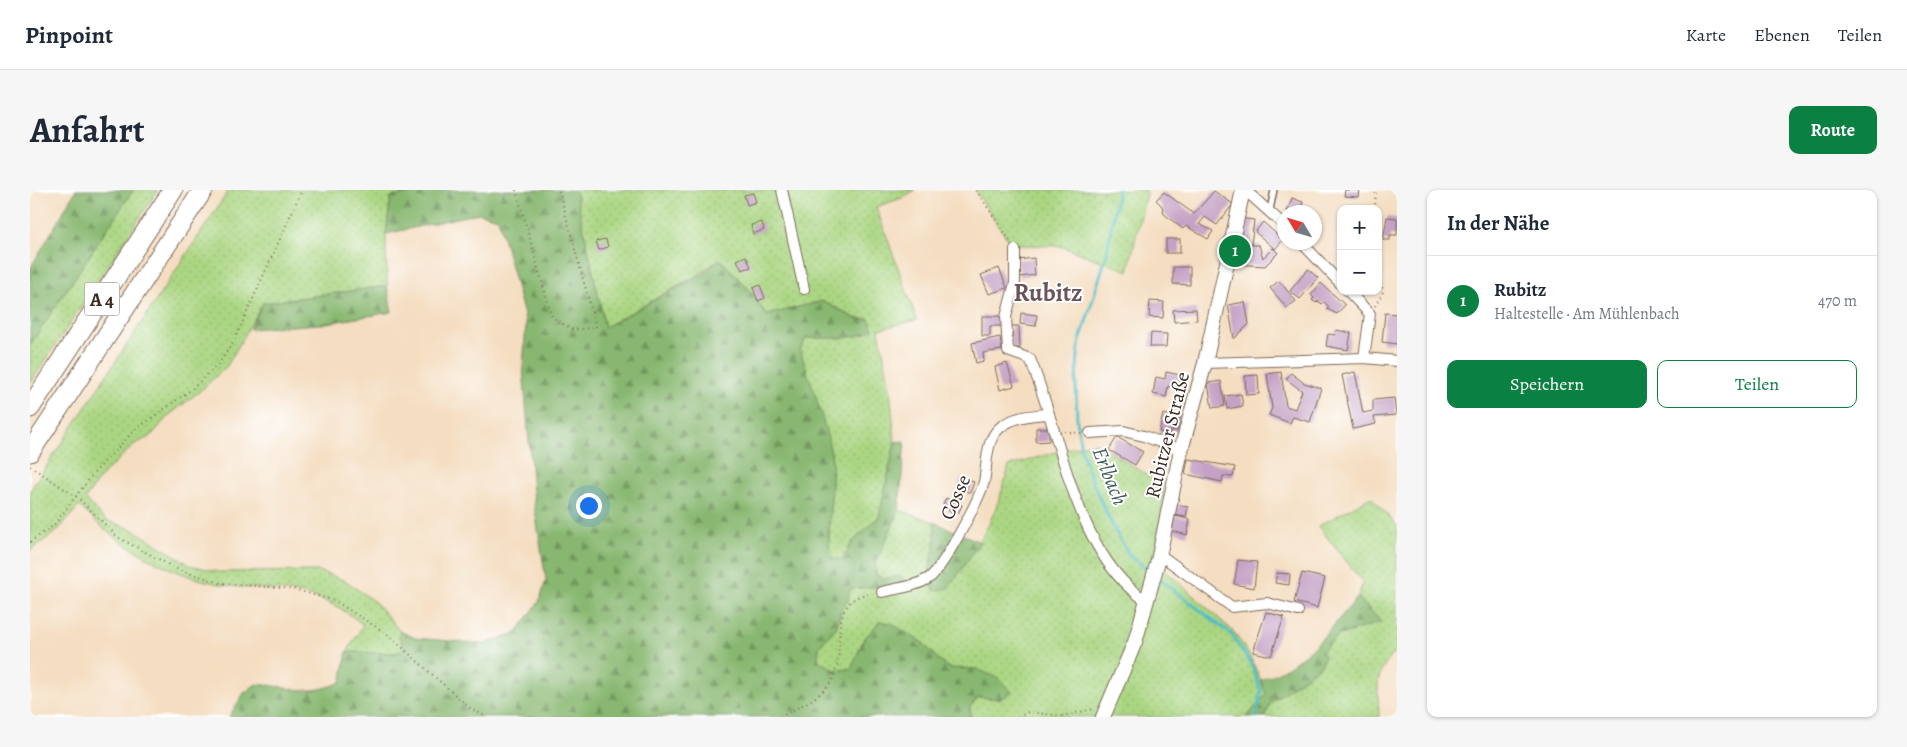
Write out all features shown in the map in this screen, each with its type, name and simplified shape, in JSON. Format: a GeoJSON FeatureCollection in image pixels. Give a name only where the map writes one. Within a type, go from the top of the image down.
{"type":"FeatureCollection","features":[{"type":"Feature","properties":{"kind":"highway","name":"A 4"},"geometry":{"type":"LineString","coordinates":[[30,408],[173,190]]}},
{"type":"Feature","properties":{"kind":"highway","name":"A 4"},"geometry":{"type":"LineString","coordinates":[[30,452],[203,190]]}},
{"type":"Feature","properties":{"kind":"main road"},"geometry":{"type":"LineString","coordinates":[[1205,363],[1244,190]]}},
{"type":"Feature","properties":{"kind":"main road","name":"Rubitzer Straße"},"geometry":{"type":"LineString","coordinates":[[1105,712],[1136,642],[1152,584],[1181,450],[1205,363]]}},
{"type":"Feature","properties":{"kind":"street"},"geometry":{"type":"LineString","coordinates":[[782,190],[804,289]]}},
{"type":"Feature","properties":{"kind":"street"},"geometry":{"type":"LineString","coordinates":[[1244,190],[1277,218]]}},
{"type":"Feature","properties":{"kind":"street"},"geometry":{"type":"LineString","coordinates":[[1016,250],[1014,283],[1006,317],[1008,351],[1030,359],[1055,430],[1063,466],[1091,531],[1107,561],[1124,583],[1147,601]]}},
{"type":"Feature","properties":{"kind":"street"},"geometry":{"type":"LineString","coordinates":[[1309,250],[1337,280]]}},
{"type":"Feature","properties":{"kind":"street"},"geometry":{"type":"LineString","coordinates":[[1352,295],[1370,314],[1364,358]]}},
{"type":"Feature","properties":{"kind":"street","name":"Rubitzer Straße"},"geometry":{"type":"LineString","coordinates":[[1205,363],[1364,358],[1396,361]]}},
{"type":"Feature","properties":{"kind":"street","name":"Cosse"},"geometry":{"type":"LineString","coordinates":[[882,592],[914,584],[930,577],[942,563],[972,510],[984,482],[988,448],[994,435],[1004,424],[1018,419],[1049,414]]}},
{"type":"Feature","properties":{"kind":"street"},"geometry":{"type":"LineString","coordinates":[[1090,433],[1123,431],[1144,436],[1181,450]]}},
{"type":"Feature","properties":{"kind":"street"},"geometry":{"type":"LineString","coordinates":[[1158,557],[1232,607],[1267,603],[1298,610]]}},
{"type":"Feature","properties":{"kind":"lane"},"geometry":{"type":"LineString","coordinates":[[1270,210],[1274,190]]}},
{"type":"Feature","properties":{"kind":"path"},"geometry":{"type":"LineString","coordinates":[[30,542],[53,526],[77,497],[92,474],[135,430],[192,389],[220,362],[234,341],[302,190]]}},
{"type":"Feature","properties":{"kind":"path"},"geometry":{"type":"LineString","coordinates":[[516,190],[552,317],[573,330],[596,327],[559,190]]}},
{"type":"Feature","properties":{"kind":"path"},"geometry":{"type":"LineString","coordinates":[[976,190],[1016,250]]}},
{"type":"Feature","properties":{"kind":"path"},"geometry":{"type":"LineString","coordinates":[[1375,205],[1376,190]]}},
{"type":"Feature","properties":{"kind":"path"},"geometry":{"type":"LineString","coordinates":[[1370,314],[1381,295]]}},
{"type":"Feature","properties":{"kind":"path"},"geometry":{"type":"LineString","coordinates":[[1066,432],[1090,433]]}},
{"type":"Feature","properties":{"kind":"path"},"geometry":{"type":"LineString","coordinates":[[30,466],[77,497],[119,538],[180,570],[221,583],[293,589],[334,601],[387,634],[471,708],[487,717]]}},
{"type":"Feature","properties":{"kind":"path"},"geometry":{"type":"LineString","coordinates":[[780,717],[805,703],[829,685],[834,675],[840,622],[845,609],[853,599],[862,594],[882,592]]}},
{"type":"Feature","properties":{"kind":"path"},"geometry":{"type":"LineString","coordinates":[[1018,717],[1028,712],[1062,716],[1105,712]]}},
{"type":"Feature","properties":{"kind":"green space"},"geometry":{"type":"Polygon","coordinates":[[[76,190],[133,190],[30,345],[30,269],[76,190]]]}},
{"type":"Feature","properties":{"kind":"green space"},"geometry":{"type":"Polygon","coordinates":[[[133,190],[158,190],[30,384],[30,345],[133,190]]]}},
{"type":"Feature","properties":{"kind":"green space"},"geometry":{"type":"Polygon","coordinates":[[[229,190],[428,190],[391,197],[386,235],[387,286],[263,303],[227,366],[200,391],[168,416],[151,436],[135,444],[121,457],[102,475],[85,499],[105,520],[134,530],[190,565],[219,572],[318,571],[346,581],[376,603],[400,631],[399,636],[405,650],[395,653],[347,652],[363,625],[342,610],[322,600],[302,594],[221,584],[178,572],[148,558],[120,541],[79,506],[58,530],[30,551],[30,491],[229,190]]]}},
{"type":"Feature","properties":{"kind":"green space"},"geometry":{"type":"Polygon","coordinates":[[[428,190],[575,190],[605,327],[704,273],[720,259],[751,292],[767,315],[823,301],[856,319],[869,319],[873,329],[866,333],[841,338],[806,338],[800,350],[821,414],[831,453],[832,480],[829,536],[833,559],[842,560],[853,541],[879,517],[895,442],[905,441],[899,510],[875,565],[876,575],[884,579],[900,576],[904,579],[898,585],[850,589],[848,601],[841,609],[837,626],[819,647],[818,660],[835,670],[851,669],[864,639],[880,621],[891,623],[923,643],[938,660],[949,668],[977,669],[998,678],[1012,692],[1000,699],[978,697],[970,707],[970,717],[229,717],[244,693],[256,684],[298,690],[328,687],[341,682],[347,652],[395,653],[404,650],[399,636],[400,631],[415,638],[484,644],[516,633],[539,602],[546,580],[534,504],[523,368],[526,323],[498,218],[479,213],[386,234],[391,197],[428,190]]]}},
{"type":"Feature","properties":{"kind":"green space"},"geometry":{"type":"Polygon","coordinates":[[[575,190],[915,190],[902,198],[876,207],[917,320],[879,329],[890,388],[895,442],[879,517],[853,541],[842,561],[833,559],[829,550],[831,454],[800,350],[806,338],[866,334],[869,319],[857,319],[823,301],[767,315],[751,292],[720,259],[698,275],[605,327],[575,190]]]}},
{"type":"Feature","properties":{"kind":"green space"},"geometry":{"type":"Polygon","coordinates":[[[975,190],[1147,190],[1128,271],[1060,246],[1017,245],[1008,240],[975,190]]]}},
{"type":"Feature","properties":{"kind":"green space"},"geometry":{"type":"Polygon","coordinates":[[[387,286],[392,312],[321,324],[250,329],[263,303],[387,286]]]}},
{"type":"Feature","properties":{"kind":"green space"},"geometry":{"type":"Polygon","coordinates":[[[1096,443],[1165,486],[1155,561],[1234,632],[1250,656],[1267,694],[1247,717],[970,717],[970,707],[978,697],[1000,699],[1011,692],[977,669],[949,669],[923,643],[880,622],[864,639],[851,669],[835,670],[818,660],[819,647],[837,626],[841,609],[848,601],[850,588],[897,585],[900,576],[884,579],[876,575],[875,565],[899,510],[934,522],[936,543],[930,562],[968,557],[982,536],[993,514],[1009,466],[1063,450],[1096,443]]]}},
{"type":"Feature","properties":{"kind":"green space"},"geometry":{"type":"Polygon","coordinates":[[[1371,497],[1397,525],[1397,650],[1380,674],[1378,688],[1379,717],[1265,717],[1271,702],[1321,665],[1321,652],[1336,636],[1380,622],[1358,597],[1363,582],[1318,526],[1371,497]]]}},
{"type":"Feature","properties":{"kind":"green space"},"geometry":{"type":"Polygon","coordinates":[[[934,522],[980,542],[949,588],[935,591],[930,579],[930,567],[935,541],[934,522]]]}},
{"type":"Feature","properties":{"kind":"green space"},"geometry":{"type":"Polygon","coordinates":[[[1358,597],[1381,622],[1337,636],[1321,652],[1325,656],[1321,665],[1271,702],[1265,717],[1247,717],[1266,694],[1260,680],[1276,674],[1315,646],[1358,597]]]}},
{"type":"Feature","properties":{"kind":"building"},"geometry":{"type":"Polygon","coordinates":[[[1345,190],[1360,190],[1359,197],[1344,196],[1345,190]]]}},
{"type":"Feature","properties":{"kind":"building"},"geometry":{"type":"Polygon","coordinates":[[[1214,191],[1233,204],[1217,225],[1205,217],[1199,224],[1213,231],[1208,239],[1186,226],[1183,229],[1164,214],[1162,206],[1156,200],[1164,192],[1194,214],[1214,191]]]}},
{"type":"Feature","properties":{"kind":"building"},"geometry":{"type":"Polygon","coordinates":[[[753,193],[756,202],[747,205],[744,195],[753,193]]]}},
{"type":"Feature","properties":{"kind":"building"},"geometry":{"type":"Polygon","coordinates":[[[1292,198],[1303,202],[1302,205],[1290,205],[1292,198]]]}},
{"type":"Feature","properties":{"kind":"building"},"geometry":{"type":"Polygon","coordinates":[[[1387,217],[1397,218],[1397,235],[1390,235],[1390,240],[1383,240],[1387,217]]]}},
{"type":"Feature","properties":{"kind":"building"},"geometry":{"type":"Polygon","coordinates":[[[1239,218],[1254,220],[1251,245],[1259,245],[1263,258],[1273,248],[1278,253],[1265,266],[1233,264],[1239,218]]]}},
{"type":"Feature","properties":{"kind":"building"},"geometry":{"type":"Polygon","coordinates":[[[762,222],[764,230],[753,234],[751,225],[762,222]]]}},
{"type":"Feature","properties":{"kind":"building"},"geometry":{"type":"Polygon","coordinates":[[[1263,222],[1277,235],[1277,247],[1275,249],[1255,232],[1263,222]]]}},
{"type":"Feature","properties":{"kind":"building"},"geometry":{"type":"Polygon","coordinates":[[[606,239],[608,247],[599,250],[596,241],[606,239]]]}},
{"type":"Feature","properties":{"kind":"building"},"geometry":{"type":"Polygon","coordinates":[[[1166,239],[1180,239],[1180,253],[1166,253],[1166,239]]]}},
{"type":"Feature","properties":{"kind":"building"},"geometry":{"type":"Polygon","coordinates":[[[746,256],[751,267],[742,270],[737,260],[746,256]]]}},
{"type":"Feature","properties":{"kind":"building"},"geometry":{"type":"Polygon","coordinates":[[[1034,258],[1035,275],[1020,277],[1018,260],[1034,258]]]}},
{"type":"Feature","properties":{"kind":"building"},"geometry":{"type":"Polygon","coordinates":[[[1173,267],[1190,267],[1190,285],[1173,284],[1173,267]]]}},
{"type":"Feature","properties":{"kind":"building"},"geometry":{"type":"Polygon","coordinates":[[[999,268],[1007,288],[989,294],[981,275],[999,268]]]}},
{"type":"Feature","properties":{"kind":"building"},"geometry":{"type":"Polygon","coordinates":[[[1308,269],[1318,278],[1300,299],[1290,291],[1308,269]]]}},
{"type":"Feature","properties":{"kind":"building"},"geometry":{"type":"Polygon","coordinates":[[[1279,281],[1296,301],[1287,308],[1270,288],[1279,281]]]}},
{"type":"Feature","properties":{"kind":"building"},"geometry":{"type":"Polygon","coordinates":[[[1321,283],[1345,305],[1337,314],[1327,309],[1329,307],[1324,302],[1322,304],[1318,301],[1316,303],[1312,300],[1314,298],[1311,295],[1321,283]]]}},
{"type":"Feature","properties":{"kind":"building"},"geometry":{"type":"Polygon","coordinates":[[[760,285],[765,298],[758,301],[753,288],[760,285]]]}},
{"type":"Feature","properties":{"kind":"building"},"geometry":{"type":"Polygon","coordinates":[[[1150,301],[1164,302],[1163,318],[1149,317],[1150,301]]]}},
{"type":"Feature","properties":{"kind":"building"},"geometry":{"type":"Polygon","coordinates":[[[1245,302],[1249,324],[1234,339],[1228,305],[1245,302]]]}},
{"type":"Feature","properties":{"kind":"building"},"geometry":{"type":"Polygon","coordinates":[[[1196,309],[1197,320],[1174,322],[1173,310],[1196,309]]]}},
{"type":"Feature","properties":{"kind":"building"},"geometry":{"type":"Polygon","coordinates":[[[1021,313],[1037,315],[1036,326],[1020,324],[1021,313]]]}},
{"type":"Feature","properties":{"kind":"building"},"geometry":{"type":"Polygon","coordinates":[[[1385,313],[1397,314],[1397,344],[1382,342],[1385,313]]]}},
{"type":"Feature","properties":{"kind":"building"},"geometry":{"type":"Polygon","coordinates":[[[982,316],[1002,316],[1002,326],[990,326],[990,336],[982,336],[982,316]]]}},
{"type":"Feature","properties":{"kind":"building"},"geometry":{"type":"Polygon","coordinates":[[[1011,326],[1019,326],[1020,348],[1012,348],[1011,326]]]}},
{"type":"Feature","properties":{"kind":"building"},"geometry":{"type":"Polygon","coordinates":[[[1336,330],[1351,333],[1348,350],[1326,346],[1328,334],[1335,335],[1336,330]]]}},
{"type":"Feature","properties":{"kind":"building"},"geometry":{"type":"Polygon","coordinates":[[[1151,333],[1167,334],[1166,347],[1150,347],[1151,333]]]}},
{"type":"Feature","properties":{"kind":"building"},"geometry":{"type":"Polygon","coordinates":[[[1000,337],[1002,350],[983,353],[984,361],[976,363],[972,343],[1000,337]]]}},
{"type":"Feature","properties":{"kind":"building"},"geometry":{"type":"Polygon","coordinates":[[[1007,363],[1014,386],[1000,390],[995,367],[1007,363]]]}},
{"type":"Feature","properties":{"kind":"building"},"geometry":{"type":"Polygon","coordinates":[[[1166,372],[1185,376],[1182,389],[1168,386],[1166,397],[1153,394],[1156,377],[1165,379],[1166,372]]]}},
{"type":"Feature","properties":{"kind":"building"},"geometry":{"type":"Polygon","coordinates":[[[1281,372],[1286,406],[1295,409],[1302,391],[1286,379],[1291,373],[1304,383],[1321,388],[1310,422],[1293,417],[1290,423],[1269,415],[1272,408],[1267,374],[1281,372]]]}},
{"type":"Feature","properties":{"kind":"building"},"geometry":{"type":"Polygon","coordinates":[[[1355,372],[1363,413],[1373,411],[1373,400],[1394,398],[1396,415],[1374,417],[1376,424],[1353,429],[1342,375],[1355,372]]]}},
{"type":"Feature","properties":{"kind":"building"},"geometry":{"type":"Polygon","coordinates":[[[1258,375],[1259,394],[1246,395],[1245,376],[1258,375]]]}},
{"type":"Feature","properties":{"kind":"building"},"geometry":{"type":"Polygon","coordinates":[[[1221,381],[1225,406],[1212,408],[1208,383],[1221,381]]]}},
{"type":"Feature","properties":{"kind":"building"},"geometry":{"type":"Polygon","coordinates":[[[1241,394],[1243,406],[1227,409],[1225,396],[1241,394]]]}},
{"type":"Feature","properties":{"kind":"building"},"geometry":{"type":"Polygon","coordinates":[[[1163,414],[1180,417],[1177,431],[1171,430],[1170,434],[1159,432],[1163,414]]]}},
{"type":"Feature","properties":{"kind":"building"},"geometry":{"type":"Polygon","coordinates":[[[1036,428],[1049,428],[1049,441],[1036,442],[1036,428]]]}},
{"type":"Feature","properties":{"kind":"building"},"geometry":{"type":"Polygon","coordinates":[[[1117,437],[1143,452],[1135,465],[1109,450],[1117,437]]]}},
{"type":"Feature","properties":{"kind":"building"},"geometry":{"type":"Polygon","coordinates":[[[1188,459],[1235,467],[1233,477],[1223,476],[1222,482],[1185,474],[1188,459]]]}},
{"type":"Feature","properties":{"kind":"building"},"geometry":{"type":"Polygon","coordinates":[[[961,478],[974,482],[970,493],[958,487],[961,478]]]}},
{"type":"Feature","properties":{"kind":"building"},"geometry":{"type":"Polygon","coordinates":[[[946,498],[962,505],[958,514],[948,510],[950,507],[943,504],[946,498]]]}},
{"type":"Feature","properties":{"kind":"building"},"geometry":{"type":"Polygon","coordinates":[[[1177,505],[1188,507],[1186,517],[1175,515],[1177,505]]]}},
{"type":"Feature","properties":{"kind":"building"},"geometry":{"type":"Polygon","coordinates":[[[1175,516],[1190,519],[1187,535],[1172,531],[1175,516]]]}},
{"type":"Feature","properties":{"kind":"building"},"geometry":{"type":"Polygon","coordinates":[[[1238,560],[1257,562],[1254,588],[1234,584],[1238,560]]]}},
{"type":"Feature","properties":{"kind":"building"},"geometry":{"type":"Polygon","coordinates":[[[1277,573],[1290,574],[1289,585],[1275,583],[1277,573]]]}},
{"type":"Feature","properties":{"kind":"building"},"geometry":{"type":"Polygon","coordinates":[[[1302,573],[1325,578],[1317,608],[1294,602],[1302,573]]]}},
{"type":"Feature","properties":{"kind":"building"},"geometry":{"type":"Polygon","coordinates":[[[1266,612],[1284,617],[1271,656],[1253,652],[1266,612]]]}},
{"type":"Feature","properties":{"kind":"waterway","name":"Erlbach"},"geometry":{"type":"LineString","coordinates":[[1118,190],[1106,257],[1079,344],[1076,381],[1077,421],[1081,449],[1094,486],[1113,527],[1130,556],[1151,572]]}},
{"type":"Feature","properties":{"kind":"waterway","name":"Erlbach"},"geometry":{"type":"LineString","coordinates":[[1157,577],[1231,634],[1252,665],[1261,691],[1256,717]]}},
{"type":"Feature","properties":{"kind":"place","name":"Rubitz"},"geometry":{"type":"Point","coordinates":[1235,251]}},
{"type":"Feature","properties":{"kind":"district","name":"Rubitz"},"geometry":{"type":"Point","coordinates":[1048,292]}}]}
